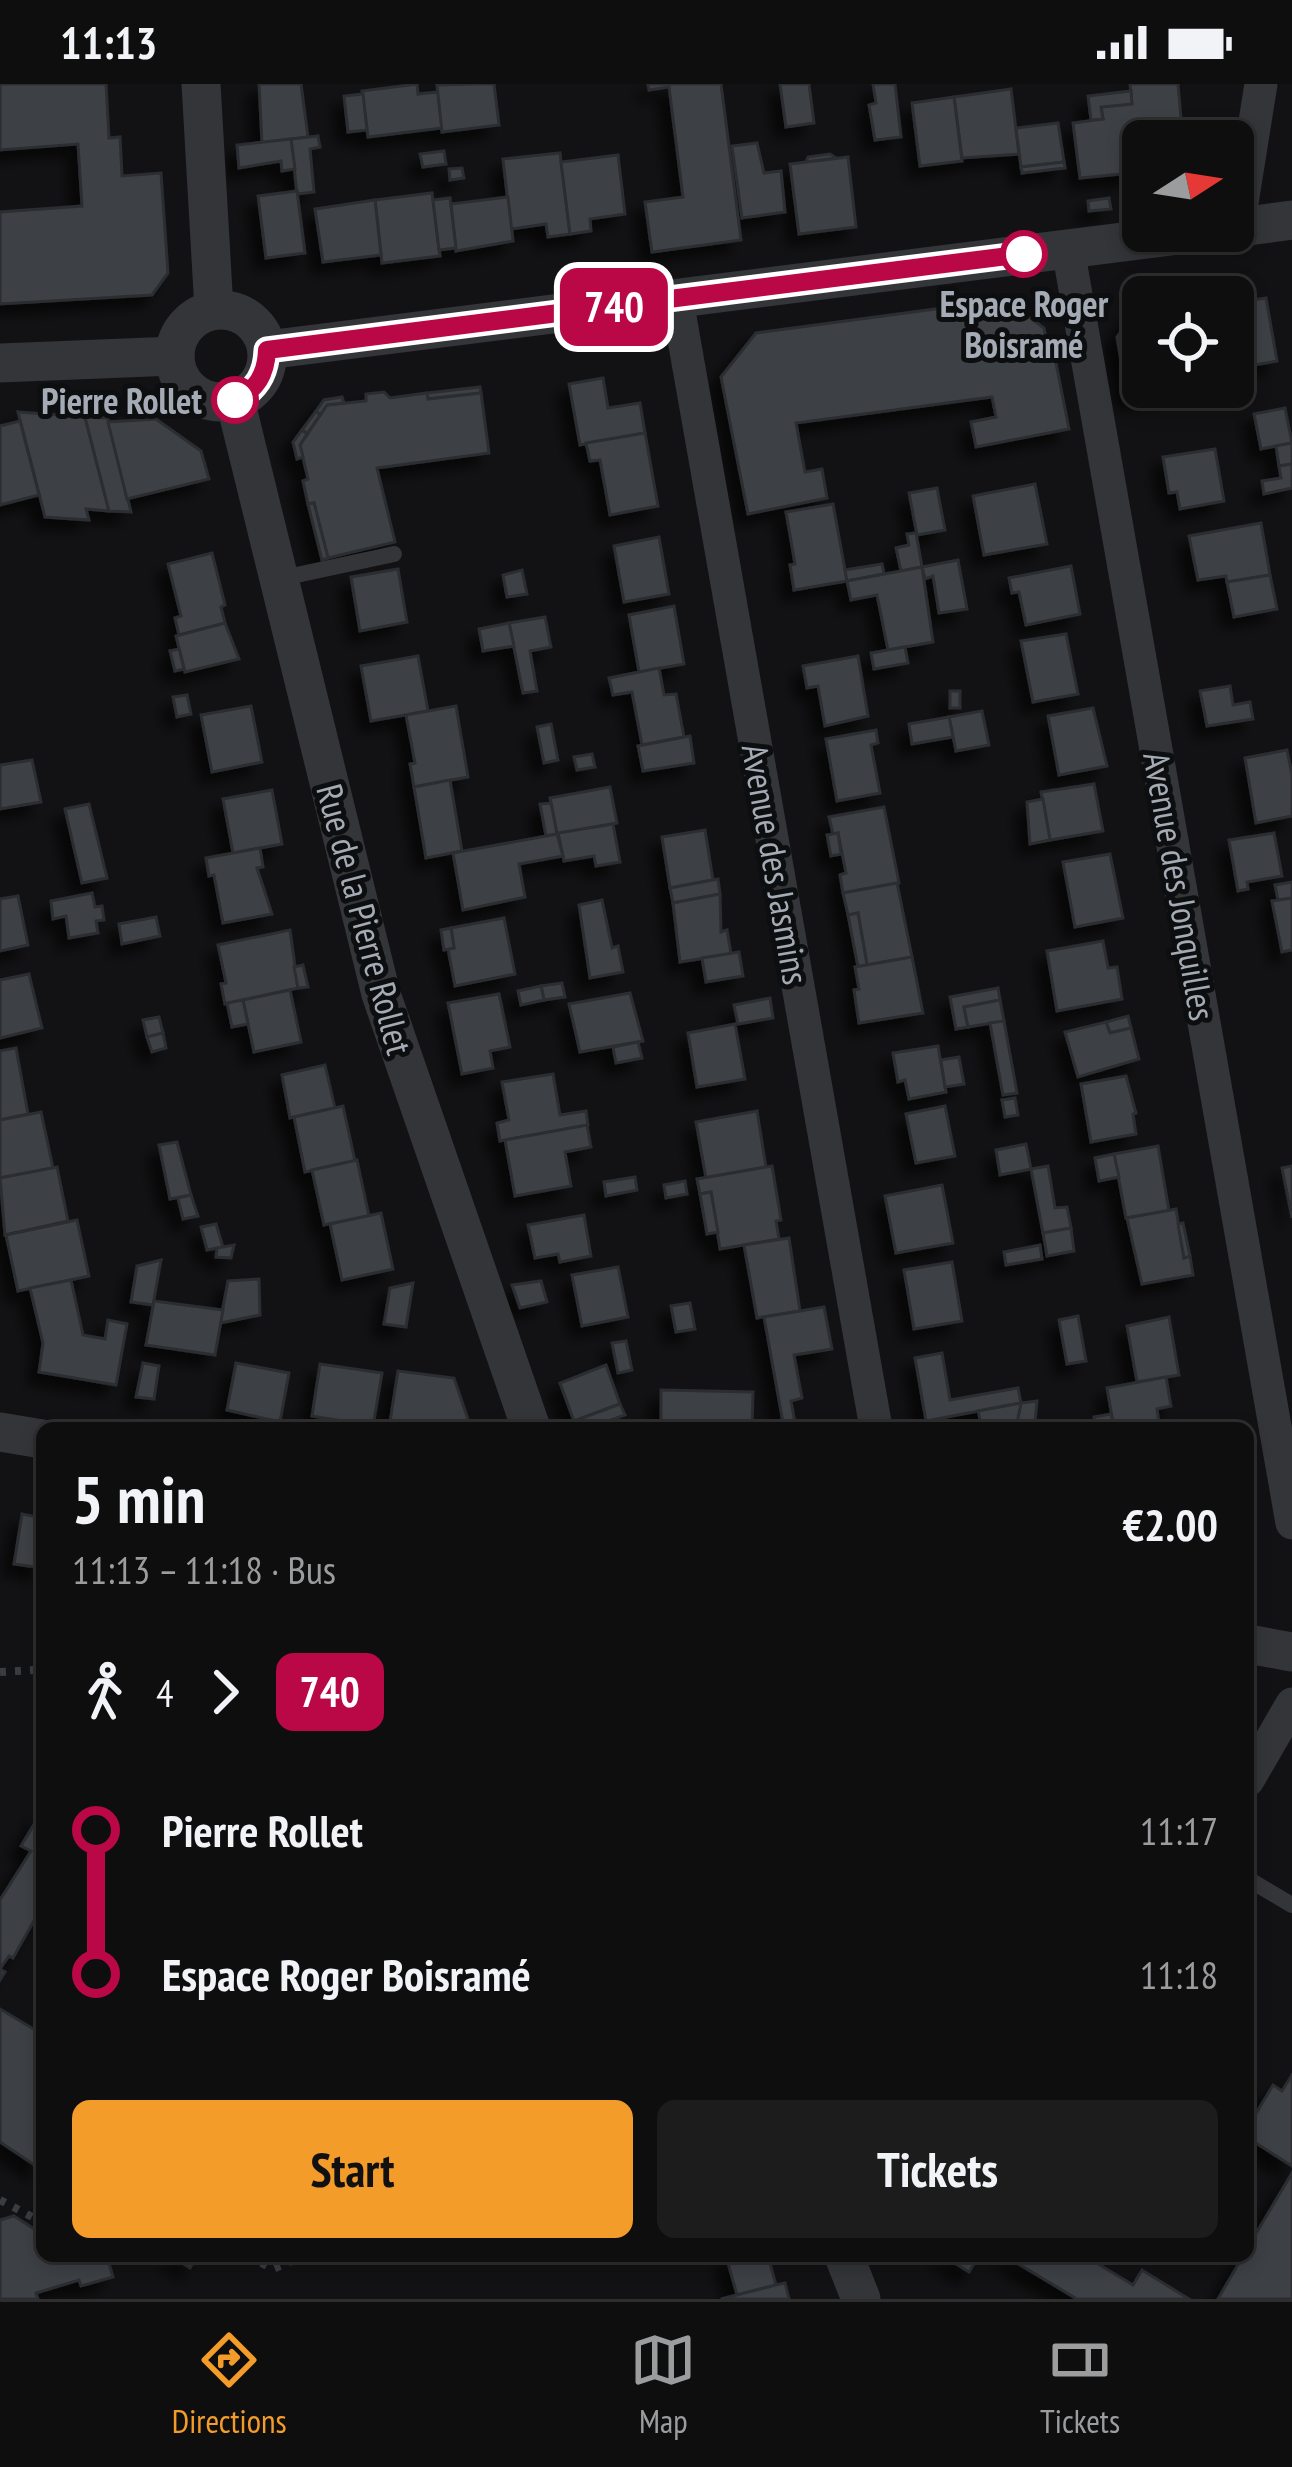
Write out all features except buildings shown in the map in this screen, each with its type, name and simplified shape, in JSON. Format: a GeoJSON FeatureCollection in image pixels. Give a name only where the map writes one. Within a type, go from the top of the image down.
{"type":"FeatureCollection","features":[{"type":"Feature","properties":{"kind":"street"},"geometry":{"type":"LineString","coordinates":[[201,84],[214,310]]}},
{"type":"Feature","properties":{"kind":"street"},"geometry":{"type":"LineString","coordinates":[[1253,120],[1261,84]]}},
{"type":"Feature","properties":{"kind":"street"},"geometry":{"type":"LineString","coordinates":[[1254,225],[1292,220]]}},
{"type":"Feature","properties":{"kind":"street"},"geometry":{"type":"LineString","coordinates":[[267,350],[1122,242]]}},
{"type":"Feature","properties":{"kind":"street","name":"Avenue des Jonquilles"},"geometry":{"type":"LineString","coordinates":[[1068,248],[1292,1522]]}},
{"type":"Feature","properties":{"kind":"street","name":"Avenue des Jasmins"},"geometry":{"type":"LineString","coordinates":[[677,300],[875,1422]]}},
{"type":"Feature","properties":{"kind":"street"},"geometry":{"type":"LineString","coordinates":[[214,310],[243,315],[263,336],[267,350],[267,363],[256,386],[235,400],[207,400],[194,393],[177,370],[175,356],[191,321],[214,310]]}},
{"type":"Feature","properties":{"kind":"street"},"geometry":{"type":"LineString","coordinates":[[0,363],[175,356]]}},
{"type":"Feature","properties":{"kind":"street","name":"Rue de la Pierre Rollet"},"geometry":{"type":"LineString","coordinates":[[235,400],[382,994],[529,1422]]}},
{"type":"Feature","properties":{"kind":"street"},"geometry":{"type":"LineString","coordinates":[[0,1432],[36,1438]]}},
{"type":"Feature","properties":{"kind":"street"},"geometry":{"type":"LineString","coordinates":[[1254,1645],[1292,1652]]}},
{"type":"Feature","properties":{"kind":"street"},"geometry":{"type":"LineString","coordinates":[[1254,1770],[1292,1704]]}},
{"type":"Feature","properties":{"kind":"street"},"geometry":{"type":"LineString","coordinates":[[846,2262],[861,2299]]}},
{"type":"Feature","properties":{"kind":"lane"},"geometry":{"type":"LineString","coordinates":[[278,579],[394,554]]}},
{"type":"Feature","properties":{"kind":"lane"},"geometry":{"type":"LineString","coordinates":[[1254,1882],[1292,1904]]}},
{"type":"Feature","properties":{"kind":"path"},"geometry":{"type":"LineString","coordinates":[[0,1672],[36,1671]]}},
{"type":"Feature","properties":{"kind":"path"},"geometry":{"type":"LineString","coordinates":[[0,2200],[36,2219]]}},
{"type":"Feature","properties":{"kind":"path"},"geometry":{"type":"LineString","coordinates":[[260,2262],[273,2269],[289,2262]]}},
{"type":"Feature","properties":{"kind":"bus line","name":"740"},"geometry":{"type":"LineString","coordinates":[[235,400],[256,386],[267,363],[267,350],[1024,254]]}},
{"type":"Feature","properties":{"kind":"place","name":"Espace Roger Boisramé"},"geometry":{"type":"Point","coordinates":[1024,254]}},
{"type":"Feature","properties":{"kind":"place","name":"Pierre Rollet"},"geometry":{"type":"Point","coordinates":[235,400]}}]}
